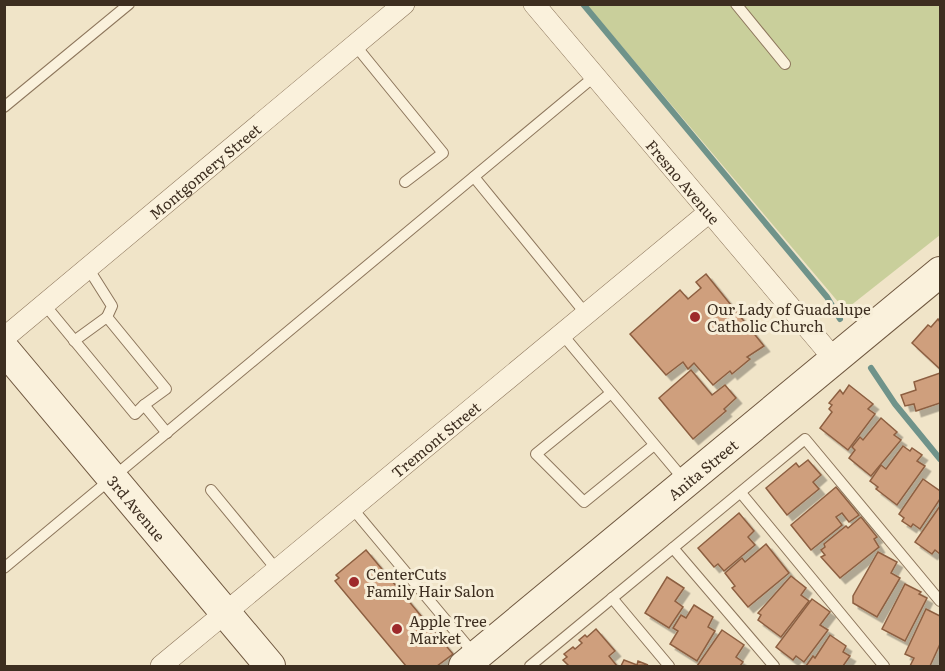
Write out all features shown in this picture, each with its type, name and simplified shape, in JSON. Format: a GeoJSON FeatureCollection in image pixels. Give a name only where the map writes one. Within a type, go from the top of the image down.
{"type":"FeatureCollection","features":[{"type":"Feature","properties":{"kind":"street","name":"Montgomery Street"},"geometry":{"type":"LineString","coordinates":[[4,338],[404,4]]}},
{"type":"Feature","properties":{"kind":"street","name":"Fresno Avenue"},"geometry":{"type":"LineString","coordinates":[[534,4],[708,213],[835,360]]}},
{"type":"Feature","properties":{"kind":"street","name":"Tremont Street"},"geometry":{"type":"LineString","coordinates":[[161,666],[708,213]]}},
{"type":"Feature","properties":{"kind":"street","name":"Anita Street"},"geometry":{"type":"LineString","coordinates":[[470,661],[940,272]]}},
{"type":"Feature","properties":{"kind":"street","name":"3rd Avenue"},"geometry":{"type":"LineString","coordinates":[[4,349],[270,666]]}},
{"type":"Feature","properties":{"kind":"lane"},"geometry":{"type":"LineString","coordinates":[[4,107],[129,4]]}},
{"type":"Feature","properties":{"kind":"lane"},"geometry":{"type":"LineString","coordinates":[[736,4],[785,64]]}},
{"type":"Feature","properties":{"kind":"lane"},"geometry":{"type":"LineString","coordinates":[[356,45],[442,153],[405,182]]}},
{"type":"Feature","properties":{"kind":"lane"},"geometry":{"type":"LineString","coordinates":[[4,568],[595,76]]}},
{"type":"Feature","properties":{"kind":"lane"},"geometry":{"type":"LineString","coordinates":[[474,177],[586,315]]}},
{"type":"Feature","properties":{"kind":"lane"},"geometry":{"type":"LineString","coordinates":[[74,341],[107,317],[112,306],[88,268]]}},
{"type":"Feature","properties":{"kind":"lane"},"geometry":{"type":"LineString","coordinates":[[45,304],[135,414],[166,389],[107,317]]}},
{"type":"Feature","properties":{"kind":"lane"},"geometry":{"type":"LineString","coordinates":[[562,334],[687,483]]}},
{"type":"Feature","properties":{"kind":"lane"},"geometry":{"type":"LineString","coordinates":[[611,393],[536,454],[584,502],[654,445]]}},
{"type":"Feature","properties":{"kind":"lane"},"geometry":{"type":"LineString","coordinates":[[144,405],[167,433]]}},
{"type":"Feature","properties":{"kind":"lane"},"geometry":{"type":"LineString","coordinates":[[530,666],[805,439],[940,601]]}},
{"type":"Feature","properties":{"kind":"lane"},"geometry":{"type":"LineString","coordinates":[[211,490],[277,570]]}},
{"type":"Feature","properties":{"kind":"lane"},"geometry":{"type":"LineString","coordinates":[[741,493],[884,666]]}},
{"type":"Feature","properties":{"kind":"lane"},"geometry":{"type":"LineString","coordinates":[[352,508],[470,661]]}},
{"type":"Feature","properties":{"kind":"lane"},"geometry":{"type":"LineString","coordinates":[[673,548],[774,666]]}},
{"type":"Feature","properties":{"kind":"lane"},"geometry":{"type":"LineString","coordinates":[[612,598],[669,666]]}},
{"type":"Feature","properties":{"kind":"green space"},"geometry":{"type":"Polygon","coordinates":[[[587,5],[940,5],[940,235],[845,310],[587,5]]]}},
{"type":"Feature","properties":{"kind":"building","name":"Our Lady of Guadalupe Catholic Church"},"geometry":{"type":"Polygon","coordinates":[[[706,274],[764,346],[747,357],[750,359],[732,374],[730,371],[713,385],[694,363],[688,369],[683,362],[666,375],[630,334],[680,290],[688,299],[701,288],[696,282],[706,274]]]}},
{"type":"Feature","properties":{"kind":"building"},"geometry":{"type":"Polygon","coordinates":[[[938,319],[940,322],[940,369],[912,343],[928,325],[931,327],[938,319]]]}},
{"type":"Feature","properties":{"kind":"building"},"geometry":{"type":"Polygon","coordinates":[[[691,370],[712,395],[725,385],[736,398],[724,409],[726,411],[693,439],[659,398],[691,370]]]}},
{"type":"Feature","properties":{"kind":"building"},"geometry":{"type":"Polygon","coordinates":[[[940,373],[940,403],[916,411],[914,404],[905,406],[901,395],[916,390],[914,382],[940,373]]]}},
{"type":"Feature","properties":{"kind":"building"},"geometry":{"type":"Polygon","coordinates":[[[849,385],[873,404],[868,409],[875,414],[848,450],[820,428],[832,412],[829,409],[832,405],[829,403],[840,390],[843,394],[849,385]]]}},
{"type":"Feature","properties":{"kind":"building"},"geometry":{"type":"Polygon","coordinates":[[[881,418],[897,432],[894,435],[901,440],[871,476],[849,458],[855,450],[852,447],[860,437],[863,440],[881,418]]]}},
{"type":"Feature","properties":{"kind":"building"},"geometry":{"type":"Polygon","coordinates":[[[903,446],[910,451],[912,448],[922,455],[917,461],[925,466],[897,505],[876,489],[878,487],[870,481],[881,465],[886,469],[903,446]]]}},
{"type":"Feature","properties":{"kind":"building"},"geometry":{"type":"Polygon","coordinates":[[[808,460],[821,475],[813,482],[819,489],[787,515],[766,488],[796,463],[799,467],[808,460]]]}},
{"type":"Feature","properties":{"kind":"building"},"geometry":{"type":"Polygon","coordinates":[[[923,479],[940,491],[940,499],[920,529],[913,524],[911,527],[902,521],[904,518],[899,514],[923,479]]]}},
{"type":"Feature","properties":{"kind":"building"},"geometry":{"type":"Polygon","coordinates":[[[836,487],[859,515],[849,522],[842,513],[836,517],[842,525],[811,550],[791,525],[836,487]]]}},
{"type":"Feature","properties":{"kind":"building"},"geometry":{"type":"Polygon","coordinates":[[[940,506],[940,554],[935,550],[932,554],[915,542],[940,506]]]}},
{"type":"Feature","properties":{"kind":"building"},"geometry":{"type":"Polygon","coordinates":[[[739,513],[754,531],[748,537],[755,545],[724,571],[718,564],[714,567],[698,548],[739,513]]]}},
{"type":"Feature","properties":{"kind":"building"},"geometry":{"type":"Polygon","coordinates":[[[861,517],[877,537],[874,539],[879,547],[840,578],[821,557],[825,555],[821,550],[825,547],[824,544],[861,517]]]}},
{"type":"Feature","properties":{"kind":"building"},"geometry":{"type":"Polygon","coordinates":[[[766,544],[789,573],[748,607],[732,588],[735,586],[725,573],[742,558],[745,562],[766,544]]]}},
{"type":"Feature","properties":{"kind":"building"},"geometry":{"type":"Polygon","coordinates":[[[366,550],[453,654],[437,666],[406,666],[335,581],[339,578],[336,575],[366,550]]]}},
{"type":"Feature","properties":{"kind":"building"},"geometry":{"type":"Polygon","coordinates":[[[878,552],[897,562],[891,573],[900,578],[877,617],[853,603],[853,596],[878,552]]]}},
{"type":"Feature","properties":{"kind":"building"},"geometry":{"type":"Polygon","coordinates":[[[791,576],[806,588],[801,595],[809,601],[781,637],[758,620],[761,615],[758,613],[791,576]]]}},
{"type":"Feature","properties":{"kind":"building"},"geometry":{"type":"Polygon","coordinates":[[[667,577],[684,588],[675,601],[683,607],[669,628],[645,613],[667,577]]]}},
{"type":"Feature","properties":{"kind":"building"},"geometry":{"type":"Polygon","coordinates":[[[905,584],[921,592],[919,594],[927,598],[905,641],[882,629],[905,584]]]}},
{"type":"Feature","properties":{"kind":"building"},"geometry":{"type":"Polygon","coordinates":[[[812,599],[830,612],[820,625],[828,630],[804,662],[796,656],[793,660],[776,647],[812,599]]]}},
{"type":"Feature","properties":{"kind":"building"},"geometry":{"type":"Polygon","coordinates":[[[694,605],[713,617],[708,627],[715,631],[697,661],[670,644],[678,631],[673,628],[681,615],[686,618],[694,605]]]}},
{"type":"Feature","properties":{"kind":"building"},"geometry":{"type":"Polygon","coordinates":[[[926,609],[940,616],[940,644],[930,666],[910,666],[914,658],[905,654],[926,609]]]}},
{"type":"Feature","properties":{"kind":"building"},"geometry":{"type":"Polygon","coordinates":[[[596,629],[615,651],[609,656],[617,666],[569,666],[563,660],[567,657],[564,654],[573,647],[575,649],[582,643],[579,640],[585,635],[587,637],[596,629]]]}},
{"type":"Feature","properties":{"kind":"building"},"geometry":{"type":"Polygon","coordinates":[[[722,630],[744,645],[736,657],[743,662],[740,666],[697,666],[722,630]]]}},
{"type":"Feature","properties":{"kind":"building"},"geometry":{"type":"Polygon","coordinates":[[[830,635],[846,646],[843,652],[850,656],[843,666],[806,666],[813,656],[815,658],[830,635]]]}},
{"type":"Feature","properties":{"kind":"building"},"geometry":{"type":"Polygon","coordinates":[[[624,660],[637,665],[638,661],[648,665],[621,666],[624,660]]]}},
{"type":"Feature","properties":{"kind":"waterway"},"geometry":{"type":"LineString","coordinates":[[583,4],[827,297],[840,319]]}},
{"type":"Feature","properties":{"kind":"waterway"},"geometry":{"type":"LineString","coordinates":[[871,368],[895,404],[940,459]]}},
{"type":"Feature","properties":{"kind":"place","name":"Our Lady of Guadalupe Catholic Church"},"geometry":{"type":"Point","coordinates":[695,317]}},
{"type":"Feature","properties":{"kind":"place","name":"CenterCuts Family Hair Salon"},"geometry":{"type":"Point","coordinates":[354,582]}},
{"type":"Feature","properties":{"kind":"place","name":"Apple Tree Market"},"geometry":{"type":"Point","coordinates":[397,629]}}]}
